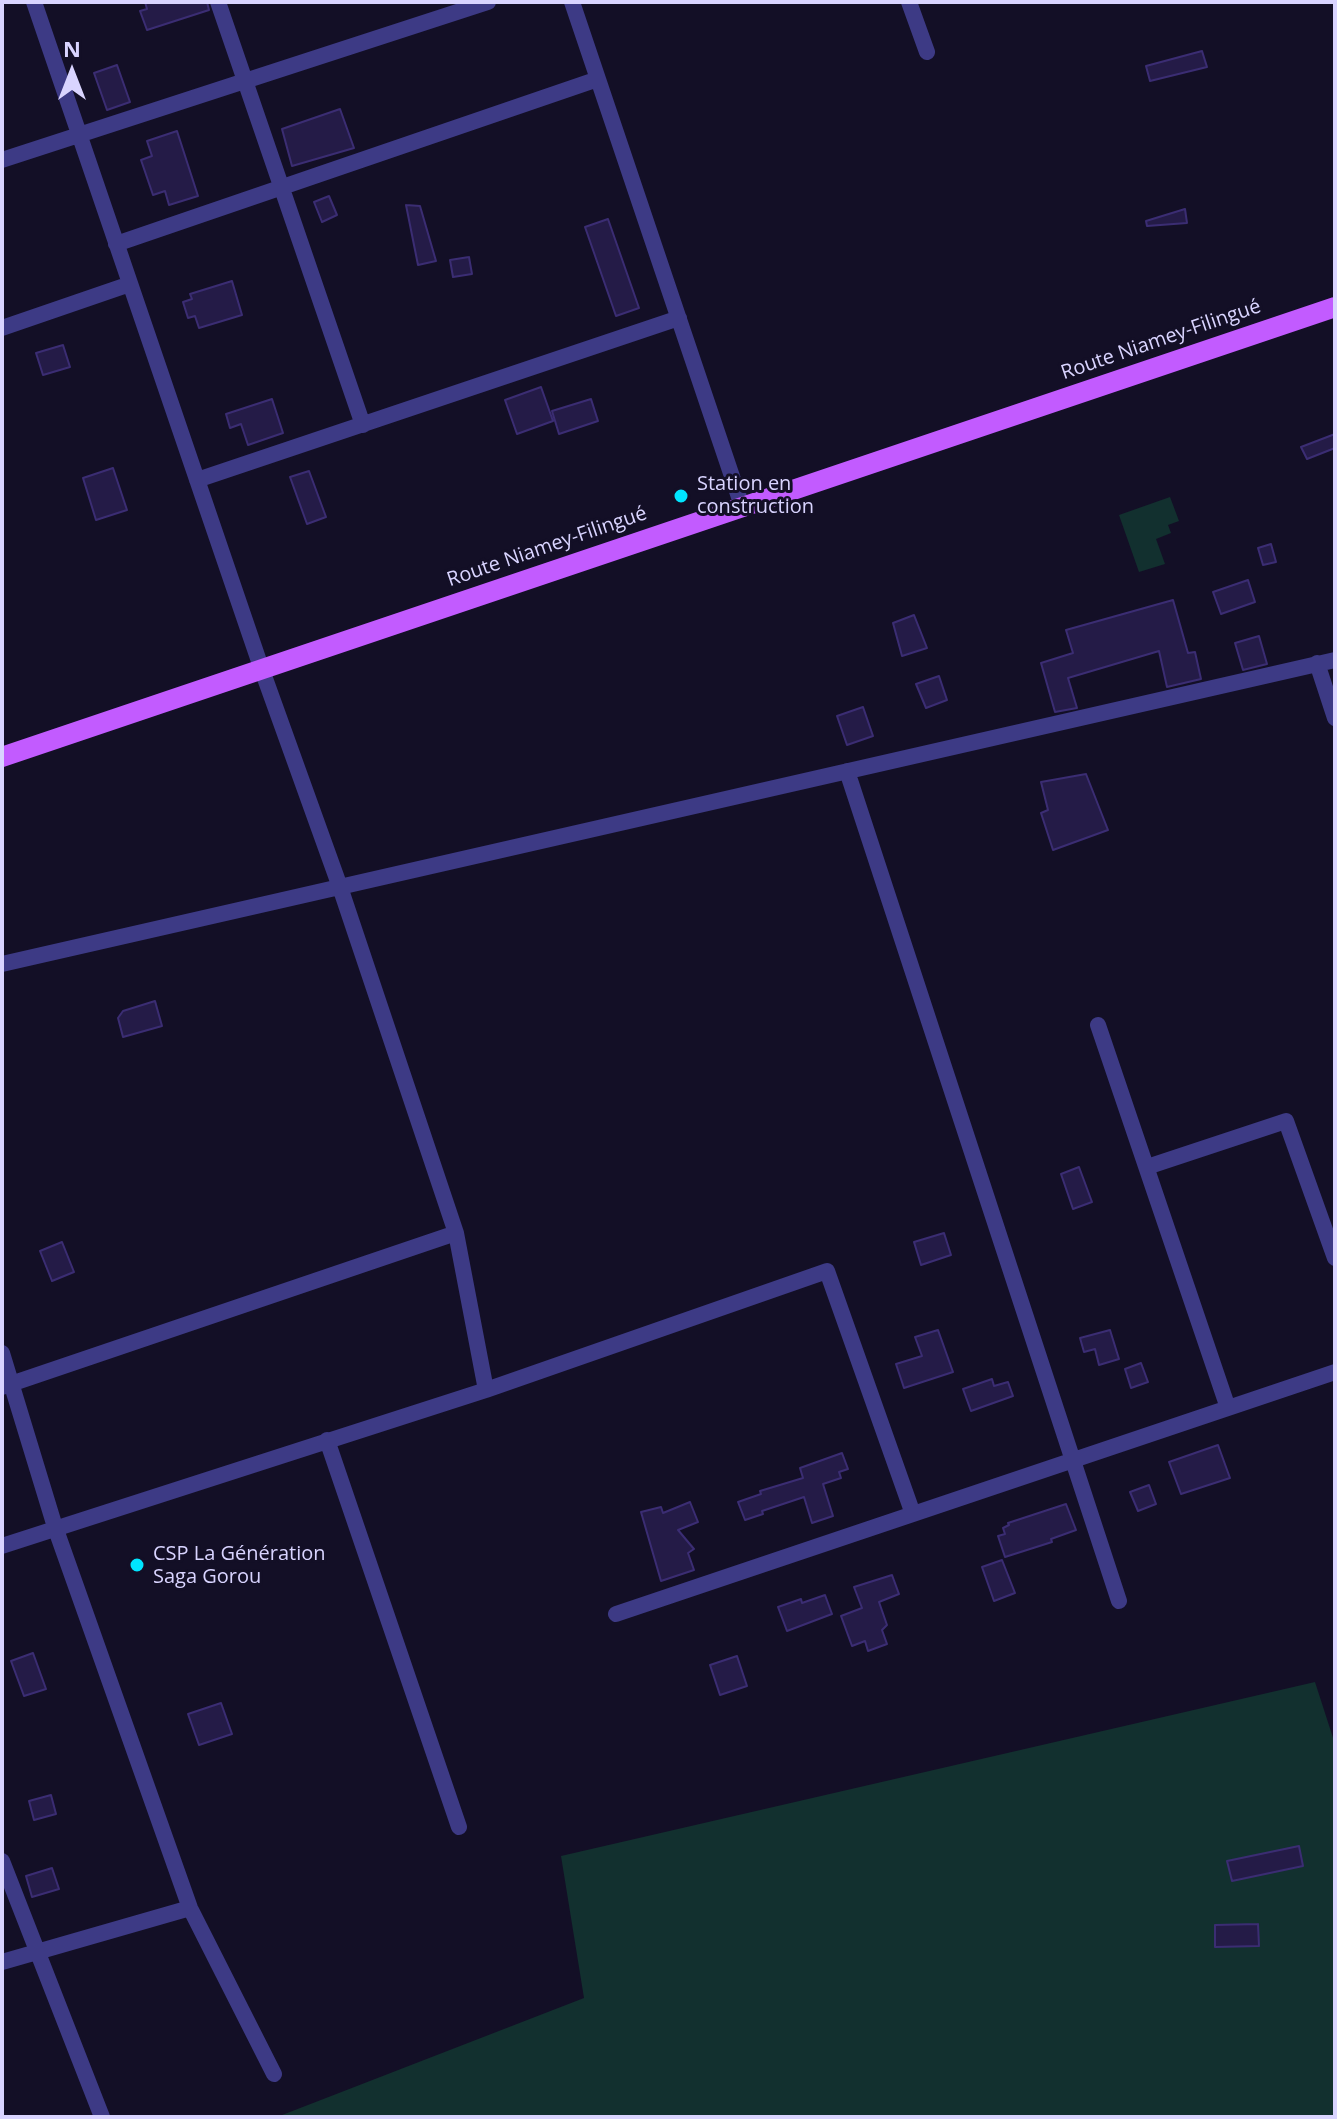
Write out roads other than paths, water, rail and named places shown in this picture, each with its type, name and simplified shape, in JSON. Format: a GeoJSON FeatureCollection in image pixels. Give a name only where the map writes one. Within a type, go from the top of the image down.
{"type":"FeatureCollection","features":[{"type":"Feature","properties":{"kind":"main road","name":"Route Niamey-Filingué"},"geometry":{"type":"LineString","coordinates":[[2,757],[1335,307]]}},
{"type":"Feature","properties":{"kind":"street"},"geometry":{"type":"LineString","coordinates":[[34,2],[262,670],[340,887],[456,1233],[486,1390]]}},
{"type":"Feature","properties":{"kind":"street"},"geometry":{"type":"LineString","coordinates":[[218,2],[363,425]]}},
{"type":"Feature","properties":{"kind":"street"},"geometry":{"type":"LineString","coordinates":[[2,160],[488,2]]}},
{"type":"Feature","properties":{"kind":"street"},"geometry":{"type":"LineString","coordinates":[[572,2],[742,506]]}},
{"type":"Feature","properties":{"kind":"street"},"geometry":{"type":"LineString","coordinates":[[909,2],[927,52]]}},
{"type":"Feature","properties":{"kind":"street"},"geometry":{"type":"LineString","coordinates":[[116,244],[598,79]]}},
{"type":"Feature","properties":{"kind":"street"},"geometry":{"type":"LineString","coordinates":[[2,328],[130,284]]}},
{"type":"Feature","properties":{"kind":"street"},"geometry":{"type":"LineString","coordinates":[[197,480],[679,318]]}},
{"type":"Feature","properties":{"kind":"street"},"geometry":{"type":"LineString","coordinates":[[2,964],[1335,660]]}},
{"type":"Feature","properties":{"kind":"street"},"geometry":{"type":"LineString","coordinates":[[1317,663],[1335,718]]}},
{"type":"Feature","properties":{"kind":"street"},"geometry":{"type":"LineString","coordinates":[[847,771],[1119,1601]]}},
{"type":"Feature","properties":{"kind":"street"},"geometry":{"type":"LineString","coordinates":[[1098,1025],[1228,1408]]}},
{"type":"Feature","properties":{"kind":"street"},"geometry":{"type":"LineString","coordinates":[[1147,1167],[1286,1121],[1335,1258]]}},
{"type":"Feature","properties":{"kind":"street"},"geometry":{"type":"LineString","coordinates":[[7,1386],[456,1233]]}},
{"type":"Feature","properties":{"kind":"street"},"geometry":{"type":"LineString","coordinates":[[2,1546],[486,1390],[827,1271],[913,1514]]}},
{"type":"Feature","properties":{"kind":"street"},"geometry":{"type":"LineString","coordinates":[[2,1353],[7,1386],[190,1908],[274,2074]]}},
{"type":"Feature","properties":{"kind":"street"},"geometry":{"type":"LineString","coordinates":[[616,1614],[1335,1372]]}},
{"type":"Feature","properties":{"kind":"street"},"geometry":{"type":"LineString","coordinates":[[327,1440],[459,1827]]}},
{"type":"Feature","properties":{"kind":"street"},"geometry":{"type":"LineString","coordinates":[[2,1861],[102,2117]]}},
{"type":"Feature","properties":{"kind":"street"},"geometry":{"type":"LineString","coordinates":[[2,1962],[190,1908]]}},
{"type":"Feature","properties":{"kind":"place","name":"Station en construction"},"geometry":{"type":"Point","coordinates":[681,496]}},
{"type":"Feature","properties":{"kind":"place","name":"CSP La Génération Saga Gorou"},"geometry":{"type":"Point","coordinates":[137,1565]}}]}
